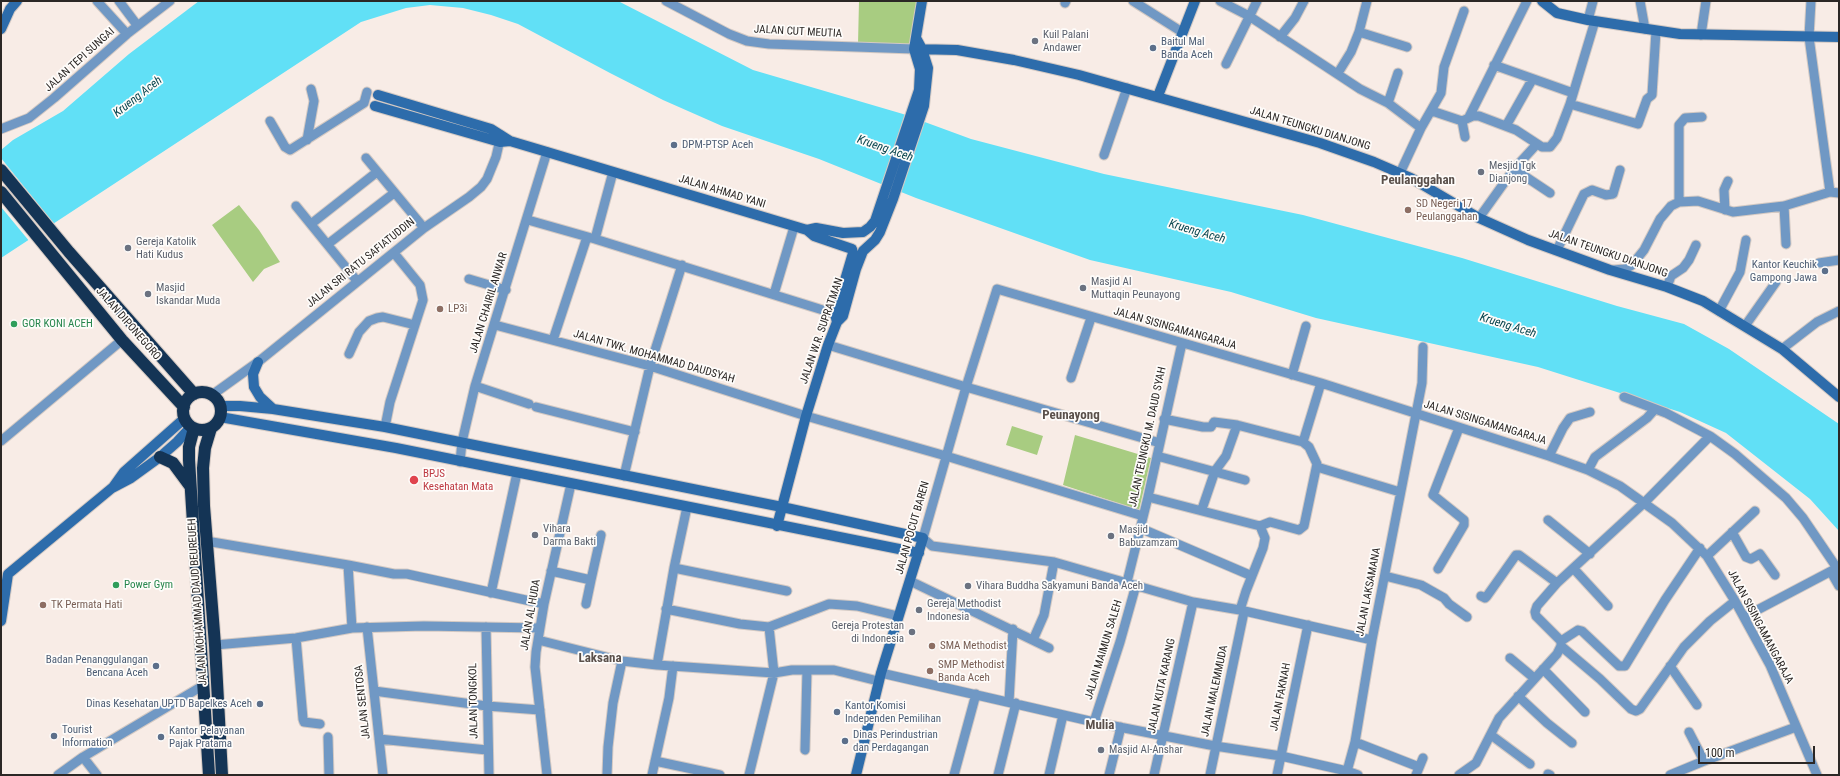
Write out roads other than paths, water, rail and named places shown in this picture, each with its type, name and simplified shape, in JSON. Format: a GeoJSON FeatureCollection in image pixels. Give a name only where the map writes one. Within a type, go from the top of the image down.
{"type":"FeatureCollection","features":[{"type":"Feature","properties":{"kind":"highway"},"geometry":{"type":"LineString","coordinates":[[1,170],[67,250],[194,394]]}},
{"type":"Feature","properties":{"kind":"highway","name":"JALAN DIPONEGORO"},"geometry":{"type":"LineString","coordinates":[[1,192],[189,420]]}},
{"type":"Feature","properties":{"kind":"highway"},"geometry":{"type":"LineString","coordinates":[[203,392],[212,395],[220,412],[217,424],[211,428],[203,430],[189,420],[188,399],[194,394],[203,392]]}},
{"type":"Feature","properties":{"kind":"highway","name":"JALAN MOHAMMAD DAUD BEUREUEH"},"geometry":{"type":"LineString","coordinates":[[189,420],[191,487],[209,775]]}},
{"type":"Feature","properties":{"kind":"highway","name":"JALAN MOHAMMAD DAUD BEUREUEH"},"geometry":{"type":"LineString","coordinates":[[211,428],[205,448],[203,468],[206,541],[215,645],[222,775]]}},
{"type":"Feature","properties":{"kind":"highway"},"geometry":{"type":"LineString","coordinates":[[160,457],[173,463],[191,487]]}},
{"type":"Feature","properties":{"kind":"main road"},"geometry":{"type":"LineString","coordinates":[[1,29],[10,9],[17,1]]}},
{"type":"Feature","properties":{"kind":"main road","name":"JALAN W.R. SUPRATMAN"},"geometry":{"type":"LineString","coordinates":[[919,105],[920,69],[916,38],[922,1]]}},
{"type":"Feature","properties":{"kind":"main road"},"geometry":{"type":"LineString","coordinates":[[1158,96],[1195,1]]}},
{"type":"Feature","properties":{"kind":"main road"},"geometry":{"type":"LineString","coordinates":[[1542,1],[1557,13],[1656,31],[1701,35],[1839,37]]}},
{"type":"Feature","properties":{"kind":"main road","name":"JALAN W.R. SUPRATMAN"},"geometry":{"type":"LineString","coordinates":[[777,526],[806,416],[828,345],[863,251],[880,232],[889,198],[919,105],[928,68],[918,49]]}},
{"type":"Feature","properties":{"kind":"main road","name":"JALAN TEUNGKU DIANJONG"},"geometry":{"type":"LineString","coordinates":[[918,49],[956,50],[1014,60],[1127,88],[1320,143],[1400,173],[1479,218],[1528,240],[1610,270],[1667,287],[1703,301],[1782,349],[1839,397]]}},
{"type":"Feature","properties":{"kind":"main road"},"geometry":{"type":"LineString","coordinates":[[378,95],[491,129],[504,139]]}},
{"type":"Feature","properties":{"kind":"main road"},"geometry":{"type":"LineString","coordinates":[[403,114],[407,103]]}},
{"type":"Feature","properties":{"kind":"main road","name":"JALAN AHMAD YANI"},"geometry":{"type":"LineString","coordinates":[[375,106],[504,139],[807,230],[814,236],[853,250],[838,317]]}},
{"type":"Feature","properties":{"kind":"main road"},"geometry":{"type":"LineString","coordinates":[[807,230],[816,228],[843,232],[864,232],[873,224],[889,198]]}},
{"type":"Feature","properties":{"kind":"main road"},"geometry":{"type":"LineString","coordinates":[[56,259],[67,250]]}},
{"type":"Feature","properties":{"kind":"main road"},"geometry":{"type":"LineString","coordinates":[[258,362],[253,374],[254,387],[260,398],[273,409]]}},
{"type":"Feature","properties":{"kind":"main road"},"geometry":{"type":"LineString","coordinates":[[220,412],[240,406],[273,409],[385,427],[782,507],[923,538]]}},
{"type":"Feature","properties":{"kind":"main road"},"geometry":{"type":"LineString","coordinates":[[220,412],[687,508],[919,553]]}},
{"type":"Feature","properties":{"kind":"main road"},"geometry":{"type":"LineString","coordinates":[[1,621],[5,578],[112,488],[131,478],[160,457],[177,442],[189,420]]}},
{"type":"Feature","properties":{"kind":"main road"},"geometry":{"type":"LineString","coordinates":[[112,488],[124,472],[189,420]]}},
{"type":"Feature","properties":{"kind":"main road","name":"JALAN POCUT BAREN"},"geometry":{"type":"LineString","coordinates":[[856,775],[879,677],[923,538]]}},
{"type":"Feature","properties":{"kind":"street"},"geometry":{"type":"LineString","coordinates":[[97,1],[126,34]]}},
{"type":"Feature","properties":{"kind":"street"},"geometry":{"type":"LineString","coordinates":[[119,1],[137,25]]}},
{"type":"Feature","properties":{"kind":"street","name":"JALAN TEPI SUNGAI"},"geometry":{"type":"LineString","coordinates":[[1,129],[29,118],[54,98],[126,34],[170,1]]}},
{"type":"Feature","properties":{"kind":"street","name":"JALAN CUT MEUTIA"},"geometry":{"type":"LineString","coordinates":[[666,1],[729,34],[747,41],[769,44],[918,49]]}},
{"type":"Feature","properties":{"kind":"street"},"geometry":{"type":"LineString","coordinates":[[1133,1],[1182,32]]}},
{"type":"Feature","properties":{"kind":"street"},"geometry":{"type":"LineString","coordinates":[[1220,1],[1250,16],[1360,89],[1388,103],[1421,128]]}},
{"type":"Feature","properties":{"kind":"street"},"geometry":{"type":"LineString","coordinates":[[1226,64],[1257,1]]}},
{"type":"Feature","properties":{"kind":"street"},"geometry":{"type":"LineString","coordinates":[[1280,37],[1295,18],[1304,1]]}},
{"type":"Feature","properties":{"kind":"street"},"geometry":{"type":"LineString","coordinates":[[1338,73],[1351,52],[1359,32],[1367,1]]}},
{"type":"Feature","properties":{"kind":"street"},"geometry":{"type":"LineString","coordinates":[[1465,137],[1466,119],[1527,1]]}},
{"type":"Feature","properties":{"kind":"street"},"geometry":{"type":"LineString","coordinates":[[1432,111],[1466,119],[1479,116],[1523,134],[1536,145],[1546,148],[1553,144],[1557,138],[1570,104],[1592,20],[1593,1]]}},
{"type":"Feature","properties":{"kind":"street"},"geometry":{"type":"LineString","coordinates":[[1640,1],[1645,29]]}},
{"type":"Feature","properties":{"kind":"street"},"geometry":{"type":"LineString","coordinates":[[1701,35],[1706,1]]}},
{"type":"Feature","properties":{"kind":"street"},"geometry":{"type":"LineString","coordinates":[[1610,270],[1625,269],[1632,265],[1644,250],[1660,219],[1671,206],[1679,202],[1698,201],[1733,212],[1784,206],[1835,192],[1809,37],[1811,1]]}},
{"type":"Feature","properties":{"kind":"street"},"geometry":{"type":"LineString","coordinates":[[1400,173],[1421,128],[1441,93],[1444,67],[1464,11]]}},
{"type":"Feature","properties":{"kind":"street"},"geometry":{"type":"LineString","coordinates":[[1570,104],[1638,124],[1647,99],[1652,95],[1656,31]]}},
{"type":"Feature","properties":{"kind":"street"},"geometry":{"type":"LineString","coordinates":[[1359,32],[1407,47]]}},
{"type":"Feature","properties":{"kind":"street"},"geometry":{"type":"LineString","coordinates":[[1494,65],[1532,80],[1573,93]]}},
{"type":"Feature","properties":{"kind":"street"},"geometry":{"type":"LineString","coordinates":[[1388,103],[1398,73]]}},
{"type":"Feature","properties":{"kind":"street"},"geometry":{"type":"LineString","coordinates":[[1506,126],[1532,80]]}},
{"type":"Feature","properties":{"kind":"street"},"geometry":{"type":"LineString","coordinates":[[1104,155],[1127,88]]}},
{"type":"Feature","properties":{"kind":"street"},"geometry":{"type":"LineString","coordinates":[[307,140],[314,101],[311,89]]}},
{"type":"Feature","properties":{"kind":"street"},"geometry":{"type":"LineString","coordinates":[[270,121],[287,150],[290,150],[364,103],[367,92]]}},
{"type":"Feature","properties":{"kind":"street"},"geometry":{"type":"LineString","coordinates":[[1679,202],[1679,125],[1685,118],[1702,117]]}},
{"type":"Feature","properties":{"kind":"street","name":"JALAN SRI RATU SAFIATUDDIN"},"geometry":{"type":"LineString","coordinates":[[212,395],[258,362],[424,228],[481,187],[504,139]]}},
{"type":"Feature","properties":{"kind":"street"},"geometry":{"type":"LineString","coordinates":[[1479,218],[1514,169],[1536,145]]}},
{"type":"Feature","properties":{"kind":"street","name":"JALAN CHAIRIL ANWAR"},"geometry":{"type":"LineString","coordinates":[[460,462],[462,442],[475,386],[548,152]]}},
{"type":"Feature","properties":{"kind":"street"},"geometry":{"type":"LineString","coordinates":[[366,158],[424,228]]}},
{"type":"Feature","properties":{"kind":"street"},"geometry":{"type":"LineString","coordinates":[[1514,169],[1550,193]]}},
{"type":"Feature","properties":{"kind":"street"},"geometry":{"type":"LineString","coordinates":[[1557,250],[1584,194],[1592,190],[1606,195],[1613,194],[1620,170]]}},
{"type":"Feature","properties":{"kind":"street"},"geometry":{"type":"LineString","coordinates":[[311,224],[377,172]]}},
{"type":"Feature","properties":{"kind":"street"},"geometry":{"type":"LineString","coordinates":[[553,340],[591,238],[613,172]]}},
{"type":"Feature","properties":{"kind":"street"},"geometry":{"type":"LineString","coordinates":[[1725,210],[1724,190],[1728,181]]}},
{"type":"Feature","properties":{"kind":"street"},"geometry":{"type":"LineString","coordinates":[[328,244],[394,193]]}},
{"type":"Feature","properties":{"kind":"street"},"geometry":{"type":"LineString","coordinates":[[296,206],[357,281]]}},
{"type":"Feature","properties":{"kind":"street"},"geometry":{"type":"LineString","coordinates":[[1784,206],[1786,244]]}},
{"type":"Feature","properties":{"kind":"street"},"geometry":{"type":"LineString","coordinates":[[528,220],[774,294],[838,317]]}},
{"type":"Feature","properties":{"kind":"street"},"geometry":{"type":"LineString","coordinates":[[774,294],[794,227]]}},
{"type":"Feature","properties":{"kind":"street"},"geometry":{"type":"LineString","coordinates":[[1720,311],[1740,272],[1746,240]]}},
{"type":"Feature","properties":{"kind":"street"},"geometry":{"type":"LineString","coordinates":[[1667,287],[1671,276],[1683,268],[1689,260],[1696,245]]}},
{"type":"Feature","properties":{"kind":"street"},"geometry":{"type":"LineString","coordinates":[[385,427],[390,402],[423,300],[422,290],[394,253]]}},
{"type":"Feature","properties":{"kind":"street"},"geometry":{"type":"LineString","coordinates":[[1818,263],[1839,260]]}},
{"type":"Feature","properties":{"kind":"street"},"geometry":{"type":"LineString","coordinates":[[624,476],[650,366],[682,266]]}},
{"type":"Feature","properties":{"kind":"street"},"geometry":{"type":"LineString","coordinates":[[469,279],[506,290]]}},
{"type":"Feature","properties":{"kind":"street"},"geometry":{"type":"LineString","coordinates":[[1745,326],[1776,282]]}},
{"type":"Feature","properties":{"kind":"street","name":"JALAN SISINGAMANGARAJA"},"geometry":{"type":"LineString","coordinates":[[997,289],[1091,318],[1321,383],[1549,456],[1588,470],[1620,486],[1672,523],[1703,552],[1735,601],[1773,672],[1817,775]]}},
{"type":"Feature","properties":{"kind":"street","name":"JALAN POCUT BAREN"},"geometry":{"type":"LineString","coordinates":[[923,538],[966,387],[997,289]]}},
{"type":"Feature","properties":{"kind":"street"},"geometry":{"type":"LineString","coordinates":[[1782,349],[1817,322],[1839,311]]}},
{"type":"Feature","properties":{"kind":"street"},"geometry":{"type":"LineString","coordinates":[[349,354],[359,332],[369,321],[383,317],[416,325]]}},
{"type":"Feature","properties":{"kind":"street"},"geometry":{"type":"LineString","coordinates":[[1071,378],[1091,318]]}},
{"type":"Feature","properties":{"kind":"street","name":"JALAN TWK. MOHAMMAD DAUDSYAH"},"geometry":{"type":"LineString","coordinates":[[495,325],[650,366],[806,416],[946,456],[1143,516]]}},
{"type":"Feature","properties":{"kind":"street"},"geometry":{"type":"LineString","coordinates":[[1292,374],[1306,326]]}},
{"type":"Feature","properties":{"kind":"street"},"geometry":{"type":"LineString","coordinates":[[1,441],[122,340]]}},
{"type":"Feature","properties":{"kind":"street","name":"JALAN TEUNGKU M. DAUD SYAH"},"geometry":{"type":"LineString","coordinates":[[1127,582],[1182,343]]}},
{"type":"Feature","properties":{"kind":"street"},"geometry":{"type":"LineString","coordinates":[[828,345],[966,387],[1160,442]]}},
{"type":"Feature","properties":{"kind":"street","name":"JALAN LAKSAMANA"},"geometry":{"type":"LineString","coordinates":[[1346,773],[1355,742],[1372,640],[1422,383],[1423,347]]}},
{"type":"Feature","properties":{"kind":"street"},"geometry":{"type":"LineString","coordinates":[[1303,442],[1321,383]]}},
{"type":"Feature","properties":{"kind":"street"},"geometry":{"type":"LineString","coordinates":[[475,386],[532,406],[634,432]]}},
{"type":"Feature","properties":{"kind":"street"},"geometry":{"type":"LineString","coordinates":[[1624,398],[1655,409],[1710,436],[1735,454],[1786,498],[1803,518],[1836,570],[1839,586]]}},
{"type":"Feature","properties":{"kind":"street"},"geometry":{"type":"LineString","coordinates":[[1588,470],[1595,457],[1647,418],[1655,409]]}},
{"type":"Feature","properties":{"kind":"street"},"geometry":{"type":"LineString","coordinates":[[1549,456],[1563,428],[1570,418],[1590,412]]}},
{"type":"Feature","properties":{"kind":"street"},"geometry":{"type":"LineString","coordinates":[[1148,496],[1202,509],[1260,526],[1270,522],[1299,530],[1303,528],[1317,467],[1315,457],[1309,447],[1303,442],[1214,422],[1210,427],[1203,427],[1164,419]]}},
{"type":"Feature","properties":{"kind":"street"},"geometry":{"type":"LineString","coordinates":[[1202,509],[1215,471],[1226,456],[1237,426]]}},
{"type":"Feature","properties":{"kind":"street"},"geometry":{"type":"LineString","coordinates":[[1438,569],[1464,525],[1464,520],[1433,495],[1459,428]]}},
{"type":"Feature","properties":{"kind":"street"},"geometry":{"type":"LineString","coordinates":[[1710,436],[1644,503],[1574,569],[1557,583],[1537,606],[1535,612],[1536,616],[1561,644],[1600,678],[1630,709],[1636,712],[1640,709],[1684,647],[1710,621],[1735,601]]}},
{"type":"Feature","properties":{"kind":"street"},"geometry":{"type":"LineString","coordinates":[[1157,456],[1245,480]]}},
{"type":"Feature","properties":{"kind":"street"},"geometry":{"type":"LineString","coordinates":[[1317,467],[1400,492]]}},
{"type":"Feature","properties":{"kind":"street"},"geometry":{"type":"LineString","coordinates":[[491,593],[517,473]]}},
{"type":"Feature","properties":{"kind":"street","name":"JALAN AL HUDA"},"geometry":{"type":"LineString","coordinates":[[548,775],[536,667],[538,640],[544,604],[571,484]]}},
{"type":"Feature","properties":{"kind":"street"},"geometry":{"type":"LineString","coordinates":[[657,665],[666,609],[687,508]]}},
{"type":"Feature","properties":{"kind":"street"},"geometry":{"type":"LineString","coordinates":[[1459,775],[1476,763],[1499,718],[1557,654],[1561,644],[1580,630],[1619,666],[1625,666],[1666,600],[1703,552],[1732,532],[1755,511]]}},
{"type":"Feature","properties":{"kind":"street"},"geometry":{"type":"LineString","coordinates":[[1548,520],[1590,554]]}},
{"type":"Feature","properties":{"kind":"street","name":"JALAN MALEMMUDA"},"geometry":{"type":"LineString","coordinates":[[1210,775],[1242,611],[1252,576],[1263,548],[1265,538],[1260,526]]}},
{"type":"Feature","properties":{"kind":"street"},"geometry":{"type":"LineString","coordinates":[[1140,528],[1252,576]]}},
{"type":"Feature","properties":{"kind":"street"},"geometry":{"type":"LineString","coordinates":[[1732,532],[1744,555],[1750,559],[1760,554],[1775,575]]}},
{"type":"Feature","properties":{"kind":"street"},"geometry":{"type":"LineString","coordinates":[[586,604],[601,535]]}},
{"type":"Feature","properties":{"kind":"street"},"geometry":{"type":"LineString","coordinates":[[923,538],[932,546],[1054,562],[1193,602],[1308,624],[1372,640]]}},
{"type":"Feature","properties":{"kind":"street"},"geometry":{"type":"LineString","coordinates":[[206,541],[394,574],[407,574],[544,604]]}},
{"type":"Feature","properties":{"kind":"street"},"geometry":{"type":"LineString","coordinates":[[919,553],[932,546]]}},
{"type":"Feature","properties":{"kind":"street"},"geometry":{"type":"LineString","coordinates":[[1481,596],[1485,598],[1487,596],[1516,555],[1519,555],[1557,583]]}},
{"type":"Feature","properties":{"kind":"street"},"geometry":{"type":"LineString","coordinates":[[1033,640],[1044,615],[1054,562]]}},
{"type":"Feature","properties":{"kind":"street"},"geometry":{"type":"LineString","coordinates":[[348,565],[352,628]]}},
{"type":"Feature","properties":{"kind":"street"},"geometry":{"type":"LineString","coordinates":[[674,568],[787,591]]}},
{"type":"Feature","properties":{"kind":"street"},"geometry":{"type":"LineString","coordinates":[[1574,569],[1608,606]]}},
{"type":"Feature","properties":{"kind":"street"},"geometry":{"type":"LineString","coordinates":[[1744,617],[1836,570]]}},
{"type":"Feature","properties":{"kind":"street"},"geometry":{"type":"LineString","coordinates":[[551,571],[591,580]]}},
{"type":"Feature","properties":{"kind":"street"},"geometry":{"type":"LineString","coordinates":[[1385,576],[1421,585],[1444,598],[1449,604],[1467,617]]}},
{"type":"Feature","properties":{"kind":"street"},"geometry":{"type":"LineString","coordinates":[[910,581],[1049,648]]}},
{"type":"Feature","properties":{"kind":"street","name":"JALAN MAIMUN SALEH"},"geometry":{"type":"LineString","coordinates":[[1094,722],[1120,642],[1136,585]]}},
{"type":"Feature","properties":{"kind":"street","name":"JALAN KUTA KARANG"},"geometry":{"type":"LineString","coordinates":[[1154,775],[1193,602]]}},
{"type":"Feature","properties":{"kind":"street"},"geometry":{"type":"LineString","coordinates":[[666,609],[740,624],[769,627],[829,604],[857,606],[898,616]]}},
{"type":"Feature","properties":{"kind":"street","name":"JALAN FAKNAH"},"geometry":{"type":"LineString","coordinates":[[1278,775],[1308,624]]}},
{"type":"Feature","properties":{"kind":"street"},"geometry":{"type":"LineString","coordinates":[[215,645],[296,638],[352,628],[367,627],[539,628]]}},
{"type":"Feature","properties":{"kind":"street","name":"JALAN SENTOSA"},"geometry":{"type":"LineString","coordinates":[[367,627],[383,775]]}},
{"type":"Feature","properties":{"kind":"street","name":"JALAN TONGKOL"},"geometry":{"type":"LineString","coordinates":[[486,627],[487,750],[489,775]]}},
{"type":"Feature","properties":{"kind":"street"},"geometry":{"type":"LineString","coordinates":[[749,775],[774,673],[769,627]]}},
{"type":"Feature","properties":{"kind":"street"},"geometry":{"type":"LineString","coordinates":[[998,775],[1012,703],[1013,630]]}},
{"type":"Feature","properties":{"kind":"street"},"geometry":{"type":"LineString","coordinates":[[296,638],[303,720],[304,722],[320,724]]}},
{"type":"Feature","properties":{"kind":"street"},"geometry":{"type":"LineString","coordinates":[[538,640],[622,661],[657,665],[774,673],[807,670],[834,670],[879,677],[976,694],[1121,728],[1215,746],[1281,756],[1358,775]]}},
{"type":"Feature","properties":{"kind":"street"},"geometry":{"type":"LineString","coordinates":[[1510,658],[1534,678]]}},
{"type":"Feature","properties":{"kind":"street"},"geometry":{"type":"LineString","coordinates":[[607,775],[608,747],[613,703],[622,661]]}},
{"type":"Feature","properties":{"kind":"street"},"geometry":{"type":"LineString","coordinates":[[652,775],[669,698],[673,666]]}},
{"type":"Feature","properties":{"kind":"street"},"geometry":{"type":"LineString","coordinates":[[1670,666],[1697,705]]}},
{"type":"Feature","properties":{"kind":"street"},"geometry":{"type":"LineString","coordinates":[[1543,669],[1585,712]]}},
{"type":"Feature","properties":{"kind":"street"},"geometry":{"type":"LineString","coordinates":[[805,750],[807,670]]}},
{"type":"Feature","properties":{"kind":"street"},"geometry":{"type":"LineString","coordinates":[[58,775],[83,757],[204,685]]}},
{"type":"Feature","properties":{"kind":"street"},"geometry":{"type":"LineString","coordinates":[[374,691],[487,706],[540,710]]}},
{"type":"Feature","properties":{"kind":"street"},"geometry":{"type":"LineString","coordinates":[[954,775],[976,694]]}},
{"type":"Feature","properties":{"kind":"street"},"geometry":{"type":"LineString","coordinates":[[1518,696],[1547,723],[1572,743]]}},
{"type":"Feature","properties":{"kind":"street"},"geometry":{"type":"LineString","coordinates":[[1049,775],[1063,715]]}},
{"type":"Feature","properties":{"kind":"street"},"geometry":{"type":"LineString","coordinates":[[1670,775],[1796,727]]}},
{"type":"Feature","properties":{"kind":"street"},"geometry":{"type":"LineString","coordinates":[[1109,775],[1121,728]]}},
{"type":"Feature","properties":{"kind":"street"},"geometry":{"type":"LineString","coordinates":[[1689,732],[1704,761]]}},
{"type":"Feature","properties":{"kind":"street"},"geometry":{"type":"LineString","coordinates":[[1491,735],[1530,764]]}},
{"type":"Feature","properties":{"kind":"street"},"geometry":{"type":"LineString","coordinates":[[328,737],[329,775]]}},
{"type":"Feature","properties":{"kind":"street"},"geometry":{"type":"LineString","coordinates":[[379,738],[487,750]]}},
{"type":"Feature","properties":{"kind":"street"},"geometry":{"type":"LineString","coordinates":[[1355,742],[1417,771],[1424,758]]}},
{"type":"Feature","properties":{"kind":"street"},"geometry":{"type":"LineString","coordinates":[[83,757],[97,775]]}},
{"type":"Feature","properties":{"kind":"street"},"geometry":{"type":"LineString","coordinates":[[655,761],[719,775]]}},
{"type":"Feature","properties":{"kind":"water","name":"Krueng Aceh"},"geometry":{"type":"Polygon","coordinates":[[[199,1],[618,1],[753,70],[903,114],[971,139],[1104,174],[1303,215],[1462,258],[1617,306],[1684,324],[1729,349],[1839,424],[1839,531],[1810,499],[1726,433],[1680,412],[1538,367],[1316,318],[1231,292],[1090,260],[916,198],[819,159],[722,126],[663,100],[518,24],[463,8],[430,5],[406,8],[361,22],[1,258],[1,150],[13,140],[63,111],[129,54],[199,1]]]}},
{"type":"Feature","properties":{"kind":"place","name":"Kuil Palani Andawer"},"geometry":{"type":"Point","coordinates":[1035,41]}},
{"type":"Feature","properties":{"kind":"place","name":"Baitul Mal Banda Aceh"},"geometry":{"type":"Point","coordinates":[1153,48]}},
{"type":"Feature","properties":{"kind":"place","name":"DPM-PTSP Aceh"},"geometry":{"type":"Point","coordinates":[674,145]}},
{"type":"Feature","properties":{"kind":"place","name":"Mesjid Tgk Dianjong"},"geometry":{"type":"Point","coordinates":[1481,172]}},
{"type":"Feature","properties":{"kind":"place","name":"SD Negeri 17 Peulanggahan"},"geometry":{"type":"Point","coordinates":[1408,210]}},
{"type":"Feature","properties":{"kind":"place","name":"Gereja Katolik Hati Kudus"},"geometry":{"type":"Point","coordinates":[128,248]}},
{"type":"Feature","properties":{"kind":"place","name":"Kantor Keuchik Gampong Jawa"},"geometry":{"type":"Point","coordinates":[1825,271]}},
{"type":"Feature","properties":{"kind":"place","name":"Masjid Al Muttaqin Peunayong"},"geometry":{"type":"Point","coordinates":[1083,288]}},
{"type":"Feature","properties":{"kind":"place","name":"Masjid Iskandar Muda"},"geometry":{"type":"Point","coordinates":[148,294]}},
{"type":"Feature","properties":{"kind":"place","name":"LP3i"},"geometry":{"type":"Point","coordinates":[440,309]}},
{"type":"Feature","properties":{"kind":"place","name":"GOR KONI ACEH"},"geometry":{"type":"Point","coordinates":[14,324]}},
{"type":"Feature","properties":{"kind":"place","name":"BPJS Kesehatan Mata"},"geometry":{"type":"Point","coordinates":[414,480]}},
{"type":"Feature","properties":{"kind":"place","name":"Vihara Darma Bakti"},"geometry":{"type":"Point","coordinates":[535,535]}},
{"type":"Feature","properties":{"kind":"place","name":"Masjid Babuzamzam"},"geometry":{"type":"Point","coordinates":[1111,536]}},
{"type":"Feature","properties":{"kind":"place","name":"Power Gym"},"geometry":{"type":"Point","coordinates":[116,585]}},
{"type":"Feature","properties":{"kind":"place","name":"Vihara Buddha Sakyamuni Banda Aceh"},"geometry":{"type":"Point","coordinates":[968,586]}},
{"type":"Feature","properties":{"kind":"place","name":"TK Permata Hati"},"geometry":{"type":"Point","coordinates":[43,605]}},
{"type":"Feature","properties":{"kind":"place","name":"Gereja Methodist Indonesia"},"geometry":{"type":"Point","coordinates":[919,610]}},
{"type":"Feature","properties":{"kind":"place","name":"Gereja Protestan di Indonesia"},"geometry":{"type":"Point","coordinates":[912,632]}},
{"type":"Feature","properties":{"kind":"place","name":"SMA Methodist"},"geometry":{"type":"Point","coordinates":[932,646]}},
{"type":"Feature","properties":{"kind":"place","name":"Badan Penanggulangan Bencana Aceh"},"geometry":{"type":"Point","coordinates":[156,666]}},
{"type":"Feature","properties":{"kind":"place","name":"SMP Methodist Banda Aceh"},"geometry":{"type":"Point","coordinates":[930,671]}},
{"type":"Feature","properties":{"kind":"place","name":"Dinas Kesehatan UPTD Bapelkes Aceh"},"geometry":{"type":"Point","coordinates":[260,704]}},
{"type":"Feature","properties":{"kind":"place","name":"Kantor Komisi Independen Pemilihan"},"geometry":{"type":"Point","coordinates":[837,712]}},
{"type":"Feature","properties":{"kind":"place","name":"Tourist Information"},"geometry":{"type":"Point","coordinates":[54,736]}},
{"type":"Feature","properties":{"kind":"place","name":"Kantor Pelayanan Pajak Pratama"},"geometry":{"type":"Point","coordinates":[161,737]}},
{"type":"Feature","properties":{"kind":"place","name":"Dinas Perindustrian dan Perdagangan"},"geometry":{"type":"Point","coordinates":[845,741]}},
{"type":"Feature","properties":{"kind":"place","name":"Masjid Al-Anshar"},"geometry":{"type":"Point","coordinates":[1101,750]}},
{"type":"Feature","properties":{"kind":"district","name":"Peulanggahan"},"geometry":{"type":"Point","coordinates":[1418,181]}},
{"type":"Feature","properties":{"kind":"district","name":"Peunayong"},"geometry":{"type":"Point","coordinates":[1071,416]}},
{"type":"Feature","properties":{"kind":"district","name":"Laksana"},"geometry":{"type":"Point","coordinates":[600,659]}},
{"type":"Feature","properties":{"kind":"district","name":"Mulia"},"geometry":{"type":"Point","coordinates":[1100,726]}}]}
